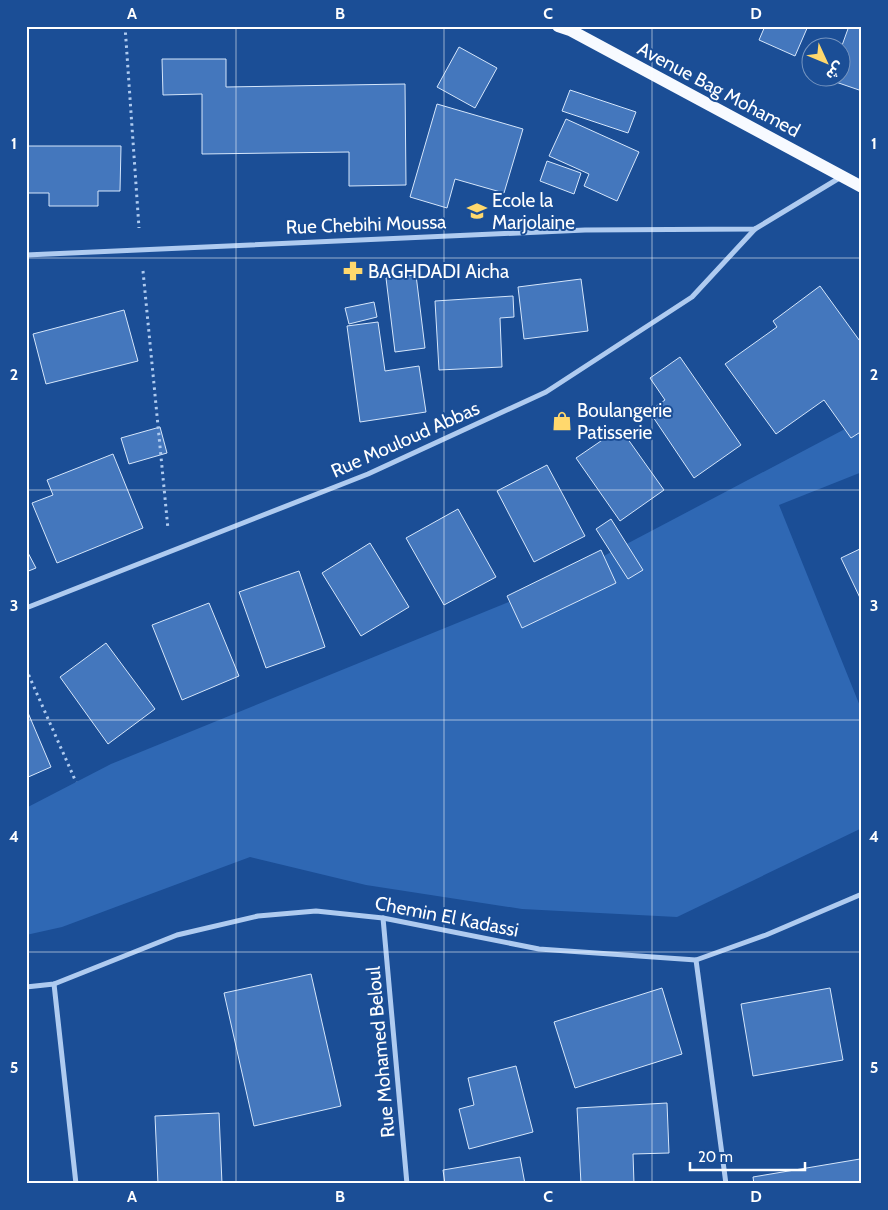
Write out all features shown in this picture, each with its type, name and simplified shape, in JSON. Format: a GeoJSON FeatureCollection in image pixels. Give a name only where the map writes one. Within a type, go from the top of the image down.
{"type":"FeatureCollection","features":[{"type":"Feature","properties":{"kind":"main road","name":"Avenue Bag Mohamed"},"geometry":{"type":"LineString","coordinates":[[558,26],[570,30],[862,187]]}},
{"type":"Feature","properties":{"kind":"street"},"geometry":{"type":"LineString","coordinates":[[755,229],[842,177]]}},
{"type":"Feature","properties":{"kind":"street","name":"Rue Chebihi Moussa"},"geometry":{"type":"LineString","coordinates":[[26,255],[585,230],[755,229]]}},
{"type":"Feature","properties":{"kind":"street","name":"Rue Mouloud Abbas"},"geometry":{"type":"LineString","coordinates":[[26,608],[368,474],[546,392],[692,297],[755,229]]}},
{"type":"Feature","properties":{"kind":"street","name":"Chemin El Kadassi"},"geometry":{"type":"LineString","coordinates":[[26,986],[54,984],[177,935],[258,916],[316,911],[383,918],[539,949],[696,960],[766,935],[862,894]]}},
{"type":"Feature","properties":{"kind":"street","name":"Rue Mohamed Beloul"},"geometry":{"type":"LineString","coordinates":[[383,918],[407,1184]]}},
{"type":"Feature","properties":{"kind":"street"},"geometry":{"type":"LineString","coordinates":[[696,960],[726,1184]]}},
{"type":"Feature","properties":{"kind":"street"},"geometry":{"type":"LineString","coordinates":[[54,984],[76,1184]]}},
{"type":"Feature","properties":{"kind":"path"},"geometry":{"type":"LineString","coordinates":[[125,26],[141,249],[170,552]]}},
{"type":"Feature","properties":{"kind":"path"},"geometry":{"type":"LineString","coordinates":[[26,669],[76,782]]}},
{"type":"Feature","properties":{"kind":"shaded area"},"geometry":{"type":"Polygon","coordinates":[[[862,420],[862,472],[779,505],[862,711],[862,828],[677,917],[522,909],[366,885],[250,857],[62,927],[26,935],[26,808],[111,764],[543,588],[862,420]]]}},
{"type":"Feature","properties":{"kind":"building"},"geometry":{"type":"Polygon","coordinates":[[[765,26],[808,26],[803,38],[800,38],[800,44],[795,56],[759,40],[765,26]]]}},
{"type":"Feature","properties":{"kind":"building"},"geometry":{"type":"Polygon","coordinates":[[[849,26],[862,26],[862,91],[850,87],[850,38],[845,38],[849,26]]]}},
{"type":"Feature","properties":{"kind":"building"},"geometry":{"type":"Polygon","coordinates":[[[459,47],[497,68],[475,108],[437,87],[459,47]]]}},
{"type":"Feature","properties":{"kind":"building"},"geometry":{"type":"Polygon","coordinates":[[[162,59],[226,59],[226,87],[405,84],[406,185],[349,186],[349,152],[202,154],[202,94],[163,95],[162,59]]]}},
{"type":"Feature","properties":{"kind":"building"},"geometry":{"type":"Polygon","coordinates":[[[570,90],[636,112],[628,133],[562,111],[570,90]]]}},
{"type":"Feature","properties":{"kind":"building"},"geometry":{"type":"Polygon","coordinates":[[[437,104],[523,129],[504,193],[455,179],[447,208],[410,197],[437,104]]]}},
{"type":"Feature","properties":{"kind":"building"},"geometry":{"type":"Polygon","coordinates":[[[566,119],[639,152],[617,201],[584,186],[589,174],[549,156],[566,119]]]}},
{"type":"Feature","properties":{"kind":"building"},"geometry":{"type":"Polygon","coordinates":[[[26,146],[121,146],[120,191],[98,191],[98,206],[49,206],[49,193],[26,193],[26,146]]]}},
{"type":"Feature","properties":{"kind":"building"},"geometry":{"type":"Polygon","coordinates":[[[547,161],[581,173],[574,194],[540,181],[547,161]]]}},
{"type":"Feature","properties":{"kind":"building"},"geometry":{"type":"Polygon","coordinates":[[[416,275],[425,348],[395,352],[386,278],[416,275]]]}},
{"type":"Feature","properties":{"kind":"building"},"geometry":{"type":"Polygon","coordinates":[[[581,279],[588,331],[524,339],[518,287],[581,279]]]}},
{"type":"Feature","properties":{"kind":"building"},"geometry":{"type":"Polygon","coordinates":[[[820,286],[862,344],[862,431],[851,438],[824,400],[776,434],[725,364],[777,327],[773,321],[820,286]]]}},
{"type":"Feature","properties":{"kind":"building"},"geometry":{"type":"Polygon","coordinates":[[[513,296],[514,317],[500,318],[502,367],[439,370],[435,301],[513,296]]]}},
{"type":"Feature","properties":{"kind":"building"},"geometry":{"type":"Polygon","coordinates":[[[374,302],[377,317],[349,324],[345,308],[374,302]]]}},
{"type":"Feature","properties":{"kind":"building"},"geometry":{"type":"Polygon","coordinates":[[[124,310],[138,361],[46,384],[33,334],[124,310]]]}},
{"type":"Feature","properties":{"kind":"building"},"geometry":{"type":"Polygon","coordinates":[[[378,322],[385,371],[419,366],[426,412],[360,422],[347,326],[378,322]]]}},
{"type":"Feature","properties":{"kind":"building"},"geometry":{"type":"Polygon","coordinates":[[[680,357],[741,445],[694,478],[649,411],[665,400],[650,378],[680,357]]]}},
{"type":"Feature","properties":{"kind":"building"},"geometry":{"type":"Polygon","coordinates":[[[160,427],[167,453],[129,464],[121,438],[160,427]]]}},
{"type":"Feature","properties":{"kind":"building"},"geometry":{"type":"Polygon","coordinates":[[[620,428],[664,490],[620,521],[576,458],[620,428]]]}},
{"type":"Feature","properties":{"kind":"building"},"geometry":{"type":"Polygon","coordinates":[[[113,454],[143,528],[57,563],[32,503],[53,495],[47,480],[113,454]]]}},
{"type":"Feature","properties":{"kind":"building"},"geometry":{"type":"Polygon","coordinates":[[[547,465],[585,536],[534,562],[497,491],[547,465]]]}},
{"type":"Feature","properties":{"kind":"building"},"geometry":{"type":"Polygon","coordinates":[[[458,509],[496,577],[444,605],[406,538],[458,509]]]}},
{"type":"Feature","properties":{"kind":"building"},"geometry":{"type":"Polygon","coordinates":[[[611,519],[643,570],[628,579],[596,529],[611,519]]]}},
{"type":"Feature","properties":{"kind":"building"},"geometry":{"type":"Polygon","coordinates":[[[370,543],[409,607],[361,636],[322,573],[370,543]]]}},
{"type":"Feature","properties":{"kind":"building"},"geometry":{"type":"Polygon","coordinates":[[[862,548],[862,602],[841,558],[862,548]]]}},
{"type":"Feature","properties":{"kind":"building"},"geometry":{"type":"Polygon","coordinates":[[[26,549],[36,568],[26,572],[26,549]]]}},
{"type":"Feature","properties":{"kind":"building"},"geometry":{"type":"Polygon","coordinates":[[[601,550],[616,583],[522,628],[507,596],[601,550]]]}},
{"type":"Feature","properties":{"kind":"building"},"geometry":{"type":"Polygon","coordinates":[[[299,571],[325,647],[266,668],[239,592],[299,571]]]}},
{"type":"Feature","properties":{"kind":"building"},"geometry":{"type":"Polygon","coordinates":[[[209,603],[239,676],[182,700],[152,625],[209,603]]]}},
{"type":"Feature","properties":{"kind":"building"},"geometry":{"type":"Polygon","coordinates":[[[106,643],[155,709],[108,744],[60,677],[106,643]]]}},
{"type":"Feature","properties":{"kind":"building"},"geometry":{"type":"Polygon","coordinates":[[[26,708],[51,767],[26,778],[26,708]]]}},
{"type":"Feature","properties":{"kind":"building"},"geometry":{"type":"Polygon","coordinates":[[[311,974],[341,1106],[254,1126],[224,993],[311,974]]]}},
{"type":"Feature","properties":{"kind":"building"},"geometry":{"type":"Polygon","coordinates":[[[662,988],[682,1054],[575,1088],[554,1022],[662,988]]]}},
{"type":"Feature","properties":{"kind":"building"},"geometry":{"type":"Polygon","coordinates":[[[830,988],[843,1060],[753,1076],[741,1004],[830,988]]]}},
{"type":"Feature","properties":{"kind":"building"},"geometry":{"type":"Polygon","coordinates":[[[516,1066],[533,1132],[469,1149],[459,1109],[474,1105],[468,1078],[516,1066]]]}},
{"type":"Feature","properties":{"kind":"building"},"geometry":{"type":"Polygon","coordinates":[[[667,1103],[669,1153],[633,1154],[634,1184],[581,1184],[577,1108],[667,1103]]]}},
{"type":"Feature","properties":{"kind":"building"},"geometry":{"type":"Polygon","coordinates":[[[219,1113],[222,1184],[158,1184],[155,1116],[219,1113]]]}},
{"type":"Feature","properties":{"kind":"building"},"geometry":{"type":"Polygon","coordinates":[[[520,1157],[525,1184],[445,1184],[443,1170],[520,1157]]]}},
{"type":"Feature","properties":{"kind":"building"},"geometry":{"type":"Polygon","coordinates":[[[860,1159],[862,1184],[754,1184],[753,1177],[860,1159]]]}},
{"type":"Feature","properties":{"kind":"place","name":"Ecole la Marjolaine"},"geometry":{"type":"Point","coordinates":[477,211]}},
{"type":"Feature","properties":{"kind":"place","name":"BAGHDADI Aicha"},"geometry":{"type":"Point","coordinates":[353,271]}},
{"type":"Feature","properties":{"kind":"place","name":"Boulangerie Patisserie"},"geometry":{"type":"Point","coordinates":[562,421]}}]}
